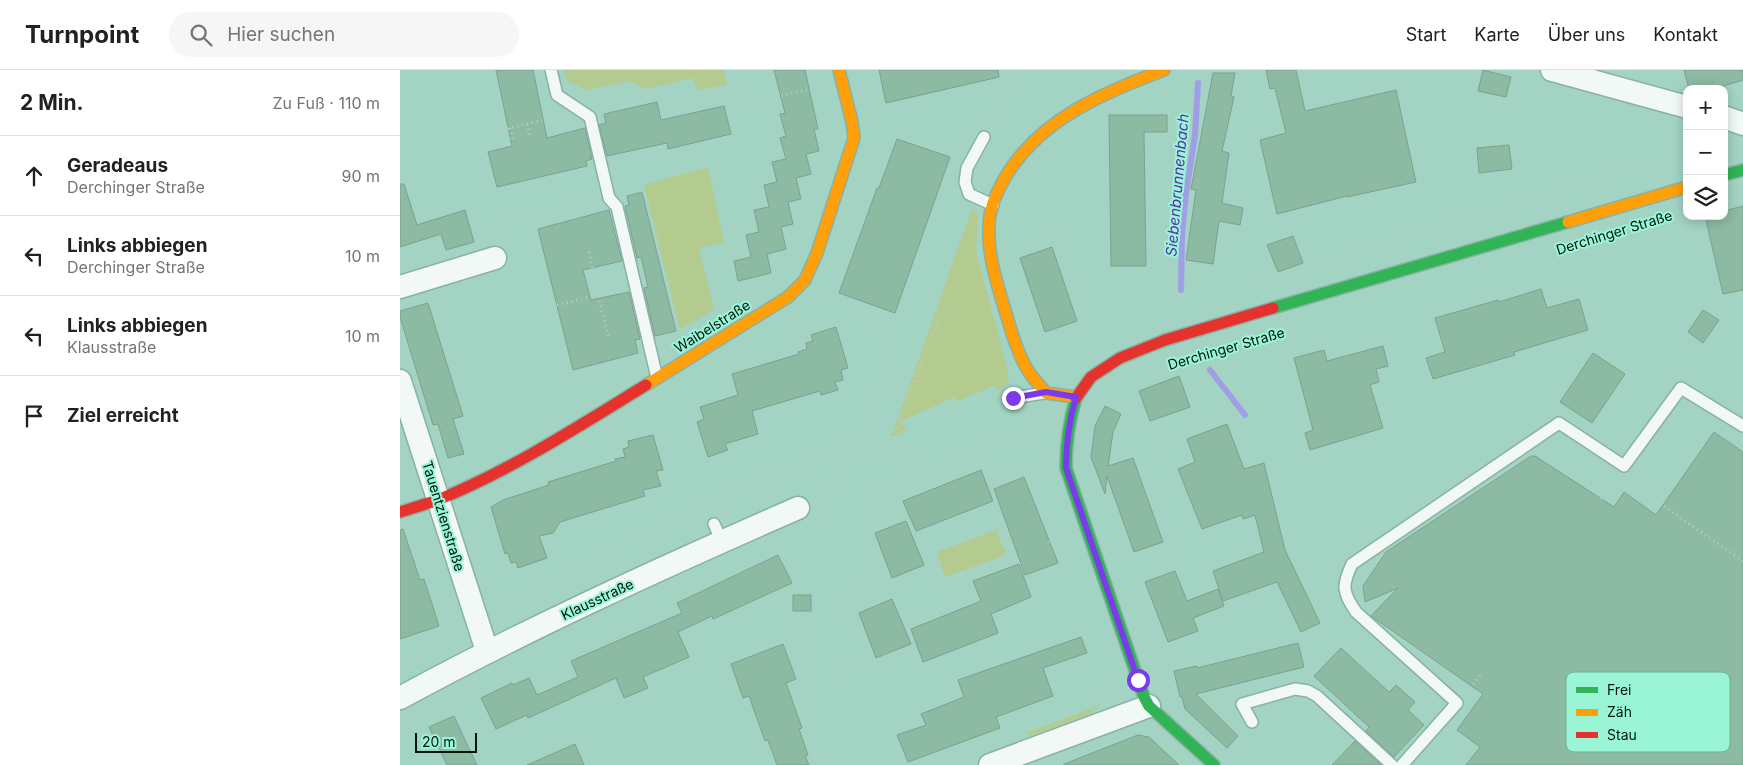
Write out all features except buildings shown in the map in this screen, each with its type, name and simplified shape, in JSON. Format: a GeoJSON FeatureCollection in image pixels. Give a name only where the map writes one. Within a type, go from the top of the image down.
{"type":"FeatureCollection","features":[{"type":"Feature","properties":{"kind":"street","name":"Waibelstraße"},"geometry":{"type":"LineString","coordinates":[[400,512],[439,499],[500,471],[561,437],[788,297],[805,280],[817,253],[854,138],[839,70]]}},
{"type":"Feature","properties":{"kind":"street"},"geometry":{"type":"LineString","coordinates":[[1076,397],[1051,393],[1030,373],[1020,353],[997,286],[990,254],[989,232],[993,205],[1002,182],[1018,157],[1039,136],[1065,115],[1109,91],[1164,70]]}},
{"type":"Feature","properties":{"kind":"street"},"geometry":{"type":"LineString","coordinates":[[1552,70],[1683,106]]}},
{"type":"Feature","properties":{"kind":"street"},"geometry":{"type":"LineString","coordinates":[[1728,118],[1743,124]]}},
{"type":"Feature","properties":{"kind":"street"},"geometry":{"type":"LineString","coordinates":[[1727,175],[1743,170]]}},
{"type":"Feature","properties":{"kind":"street","name":"Derchinger Straße"},"geometry":{"type":"LineString","coordinates":[[1149,706],[1138,680],[1066,468],[1066,445],[1070,418],[1076,397],[1092,377],[1120,358],[1165,340],[1683,188]]}},
{"type":"Feature","properties":{"kind":"street"},"geometry":{"type":"LineString","coordinates":[[400,287],[495,258]]}},
{"type":"Feature","properties":{"kind":"street","name":"Tauentzienstraße"},"geometry":{"type":"LineString","coordinates":[[400,380],[487,651]]}},
{"type":"Feature","properties":{"kind":"street","name":"Klausstraße"},"geometry":{"type":"LineString","coordinates":[[400,698],[487,651],[718,533],[770,520],[798,508]]}},
{"type":"Feature","properties":{"kind":"street"},"geometry":{"type":"LineString","coordinates":[[990,765],[1149,706],[1214,765]]}},
{"type":"Feature","properties":{"kind":"lane"},"geometry":{"type":"LineString","coordinates":[[551,70],[557,95],[590,117],[608,197],[617,207],[657,378]]}},
{"type":"Feature","properties":{"kind":"lane"},"geometry":{"type":"LineString","coordinates":[[984,137],[967,168],[965,182],[970,194],[993,205]]}},
{"type":"Feature","properties":{"kind":"lane"},"geometry":{"type":"LineString","coordinates":[[1402,765],[1458,703],[1356,612],[1346,598],[1345,580],[1352,564],[1559,423],[1621,470],[1681,388],[1743,426]]}},
{"type":"Feature","properties":{"kind":"lane"},"geometry":{"type":"LineString","coordinates":[[1013,398],[1051,393]]}},
{"type":"Feature","properties":{"kind":"lane"},"geometry":{"type":"LineString","coordinates":[[1252,722],[1242,704],[1295,689],[1308,691],[1318,696],[1392,765]]}},
{"type":"Feature","properties":{"kind":"path"},"geometry":{"type":"LineString","coordinates":[[984,137],[1000,111],[1015,70]]}},
{"type":"Feature","properties":{"kind":"path"},"geometry":{"type":"LineString","coordinates":[[500,145],[497,131],[674,88],[684,105],[744,92],[747,104],[842,82]]}},
{"type":"Feature","properties":{"kind":"path"},"geometry":{"type":"LineString","coordinates":[[550,118],[554,132]]}},
{"type":"Feature","properties":{"kind":"path"},"geometry":{"type":"LineString","coordinates":[[527,124],[530,136]]}},
{"type":"Feature","properties":{"kind":"path"},"geometry":{"type":"LineString","coordinates":[[510,128],[513,141]]}},
{"type":"Feature","properties":{"kind":"path"},"geometry":{"type":"LineString","coordinates":[[1256,286],[1354,253],[1683,155]]}},
{"type":"Feature","properties":{"kind":"path"},"geometry":{"type":"LineString","coordinates":[[495,258],[498,257],[490,226],[608,197]]}},
{"type":"Feature","properties":{"kind":"path"},"geometry":{"type":"LineString","coordinates":[[1056,236],[1080,311]]}},
{"type":"Feature","properties":{"kind":"path"},"geometry":{"type":"LineString","coordinates":[[589,252],[595,279],[632,271]]}},
{"type":"Feature","properties":{"kind":"path"},"geometry":{"type":"LineString","coordinates":[[427,279],[443,330]]}},
{"type":"Feature","properties":{"kind":"path"},"geometry":{"type":"LineString","coordinates":[[557,305],[635,285]]}},
{"type":"Feature","properties":{"kind":"path"},"geometry":{"type":"LineString","coordinates":[[896,448],[895,435],[904,405],[939,317],[974,294],[997,286]]}},
{"type":"Feature","properties":{"kind":"path"},"geometry":{"type":"LineString","coordinates":[[821,291],[862,311],[889,334],[893,354],[860,446]]}},
{"type":"Feature","properties":{"kind":"path"},"geometry":{"type":"LineString","coordinates":[[598,295],[608,336]]}},
{"type":"Feature","properties":{"kind":"path"},"geometry":{"type":"LineString","coordinates":[[794,316],[802,346]]}},
{"type":"Feature","properties":{"kind":"path"},"geometry":{"type":"LineString","coordinates":[[595,370],[650,351]]}},
{"type":"Feature","properties":{"kind":"path"},"geometry":{"type":"LineString","coordinates":[[1046,430],[1051,393]]}},
{"type":"Feature","properties":{"kind":"path"},"geometry":{"type":"LineString","coordinates":[[1161,449],[1167,443],[1226,420]]}},
{"type":"Feature","properties":{"kind":"path"},"geometry":{"type":"LineString","coordinates":[[884,509],[875,491],[1047,423]]}},
{"type":"Feature","properties":{"kind":"path"},"geometry":{"type":"LineString","coordinates":[[1014,437],[1025,439],[1043,452]]}},
{"type":"Feature","properties":{"kind":"path"},"geometry":{"type":"LineString","coordinates":[[400,663],[448,640],[476,619],[556,583],[622,545],[677,517],[770,477],[856,444],[881,454],[896,448],[908,447],[918,474]]}},
{"type":"Feature","properties":{"kind":"path"},"geometry":{"type":"LineString","coordinates":[[941,465],[945,475],[982,461],[991,485],[990,490]]}},
{"type":"Feature","properties":{"kind":"path"},"geometry":{"type":"LineString","coordinates":[[991,485],[1049,463]]}},
{"type":"Feature","properties":{"kind":"path"},"geometry":{"type":"LineString","coordinates":[[1601,499],[1621,470],[1743,561]]}},
{"type":"Feature","properties":{"kind":"path"},"geometry":{"type":"LineString","coordinates":[[770,477],[770,520]]}},
{"type":"Feature","properties":{"kind":"path"},"geometry":{"type":"LineString","coordinates":[[1154,493],[1175,547]]}},
{"type":"Feature","properties":{"kind":"path"},"geometry":{"type":"LineString","coordinates":[[942,582],[1010,556],[992,507],[995,500]]}},
{"type":"Feature","properties":{"kind":"path"},"geometry":{"type":"LineString","coordinates":[[847,611],[849,588],[881,576],[866,530],[868,515],[901,504],[909,523]]}},
{"type":"Feature","properties":{"kind":"path"},"geometry":{"type":"LineString","coordinates":[[908,630],[906,624],[942,609],[948,603],[942,582],[921,536],[914,532]]}},
{"type":"Feature","properties":{"kind":"path"},"geometry":{"type":"LineString","coordinates":[[745,549],[754,566]]}},
{"type":"Feature","properties":{"kind":"path"},"geometry":{"type":"LineString","coordinates":[[689,577],[697,594]]}},
{"type":"Feature","properties":{"kind":"path"},"geometry":{"type":"LineString","coordinates":[[1138,599],[1172,687],[1173,695],[1170,699],[1149,706]]}},
{"type":"Feature","properties":{"kind":"path"},"geometry":{"type":"LineString","coordinates":[[638,600],[647,620]]}},
{"type":"Feature","properties":{"kind":"path"},"geometry":{"type":"LineString","coordinates":[[765,648],[804,635],[811,734],[816,765]]}},
{"type":"Feature","properties":{"kind":"path"},"geometry":{"type":"LineString","coordinates":[[846,671],[914,645],[913,643]]}},
{"type":"Feature","properties":{"kind":"path"},"geometry":{"type":"LineString","coordinates":[[1458,703],[1482,673]]}},
{"type":"Feature","properties":{"kind":"path"},"geometry":{"type":"LineString","coordinates":[[922,765],[982,744]]}},
{"type":"Feature","properties":{"kind":"green space"},"geometry":{"type":"Polygon","coordinates":[[[564,70],[723,70],[727,85],[697,90],[693,78],[645,89],[631,81],[586,90],[566,80],[564,70]]]}},
{"type":"Feature","properties":{"kind":"green space"},"geometry":{"type":"Polygon","coordinates":[[[708,167],[724,242],[699,248],[714,309],[680,330],[644,185],[708,167]]]}},
{"type":"Feature","properties":{"kind":"green space"},"geometry":{"type":"Polygon","coordinates":[[[972,209],[978,214],[976,252],[1008,371],[1008,383],[998,391],[995,385],[958,401],[955,397],[901,421],[906,431],[891,437],[972,209]]]}},
{"type":"Feature","properties":{"kind":"green space"},"geometry":{"type":"Polygon","coordinates":[[[996,530],[1006,555],[945,577],[937,552],[996,530]]]}},
{"type":"Feature","properties":{"kind":"green space"},"geometry":{"type":"Polygon","coordinates":[[[1103,703],[1086,716],[1029,736],[1027,732],[1080,713],[1103,703]]]}},
{"type":"Feature","properties":{"kind":"waterway","name":"Siebenbrunnenbach"},"geometry":{"type":"LineString","coordinates":[[1181,290],[1182,235],[1195,135],[1198,83]]}},
{"type":"Feature","properties":{"kind":"waterway","name":"Siebenbrunnenbach"},"geometry":{"type":"LineString","coordinates":[[1210,370],[1245,415]]}},
{"type":"Feature","properties":{"kind":"traffic: fast"},"geometry":{"type":"LineString","coordinates":[[1728,174],[1743,170]]}},
{"type":"Feature","properties":{"kind":"traffic: fast"},"geometry":{"type":"LineString","coordinates":[[1273,308],[1568,222]]}},
{"type":"Feature","properties":{"kind":"traffic: fast"},"geometry":{"type":"LineString","coordinates":[[1076,398],[1068,433],[1066,468],[1144,697],[1149,706],[1214,765]]}},
{"type":"Feature","properties":{"kind":"traffic: slow"},"geometry":{"type":"LineString","coordinates":[[646,385],[788,297],[805,280],[817,253],[854,138],[839,70]]}},
{"type":"Feature","properties":{"kind":"traffic: slow"},"geometry":{"type":"LineString","coordinates":[[1076,397],[1046,393],[1031,375],[1020,355],[993,267],[989,236],[991,210],[1006,176],[1020,156],[1037,138],[1056,123],[1097,98],[1164,70]]}},
{"type":"Feature","properties":{"kind":"traffic: slow"},"geometry":{"type":"LineString","coordinates":[[1568,222],[1683,188]]}},
{"type":"Feature","properties":{"kind":"traffic: jam"},"geometry":{"type":"LineString","coordinates":[[1076,398],[1091,377],[1120,358],[1165,340],[1273,308]]}},
{"type":"Feature","properties":{"kind":"traffic: jam"},"geometry":{"type":"LineString","coordinates":[[400,512],[440,499],[520,461],[646,385]]}},
{"type":"Feature","properties":{"kind":"route"},"geometry":{"type":"LineString","coordinates":[[1013,398],[1046,392],[1076,397],[1070,418],[1066,445],[1066,468],[1138,680]]}}]}
